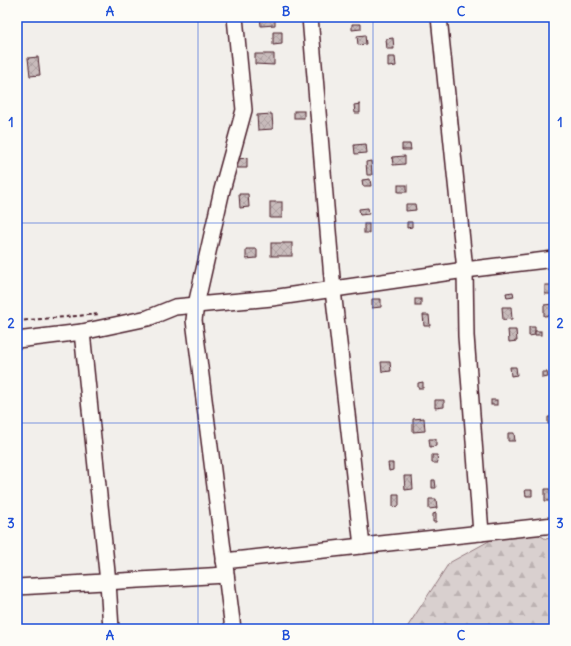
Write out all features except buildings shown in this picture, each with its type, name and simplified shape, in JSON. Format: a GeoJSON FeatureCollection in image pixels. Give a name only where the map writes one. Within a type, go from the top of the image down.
{"type":"FeatureCollection","features":[{"type":"Feature","properties":{"kind":"street"},"geometry":{"type":"LineString","coordinates":[[233,629],[194,320],[196,305],[222,190],[244,110],[235,17]]}},
{"type":"Feature","properties":{"kind":"street"},"geometry":{"type":"LineString","coordinates":[[310,17],[333,290],[362,546]]}},
{"type":"Feature","properties":{"kind":"street"},"geometry":{"type":"LineString","coordinates":[[438,17],[465,270],[466,336],[481,533]]}},
{"type":"Feature","properties":{"kind":"street"},"geometry":{"type":"LineString","coordinates":[[17,340],[82,332],[148,318],[175,307],[272,298],[465,270],[554,259]]}},
{"type":"Feature","properties":{"kind":"street"},"geometry":{"type":"LineString","coordinates":[[82,332],[108,582],[111,629]]}},
{"type":"Feature","properties":{"kind":"street"},"geometry":{"type":"LineString","coordinates":[[17,587],[108,582],[225,568],[362,546],[554,525]]}},
{"type":"Feature","properties":{"kind":"path"},"geometry":{"type":"LineString","coordinates":[[17,321],[104,313]]}},
{"type":"Feature","properties":{"kind":"green space"},"geometry":{"type":"Polygon","coordinates":[[[520,524],[546,539],[554,537],[554,629],[406,629],[449,563],[520,524]]]}}]}
